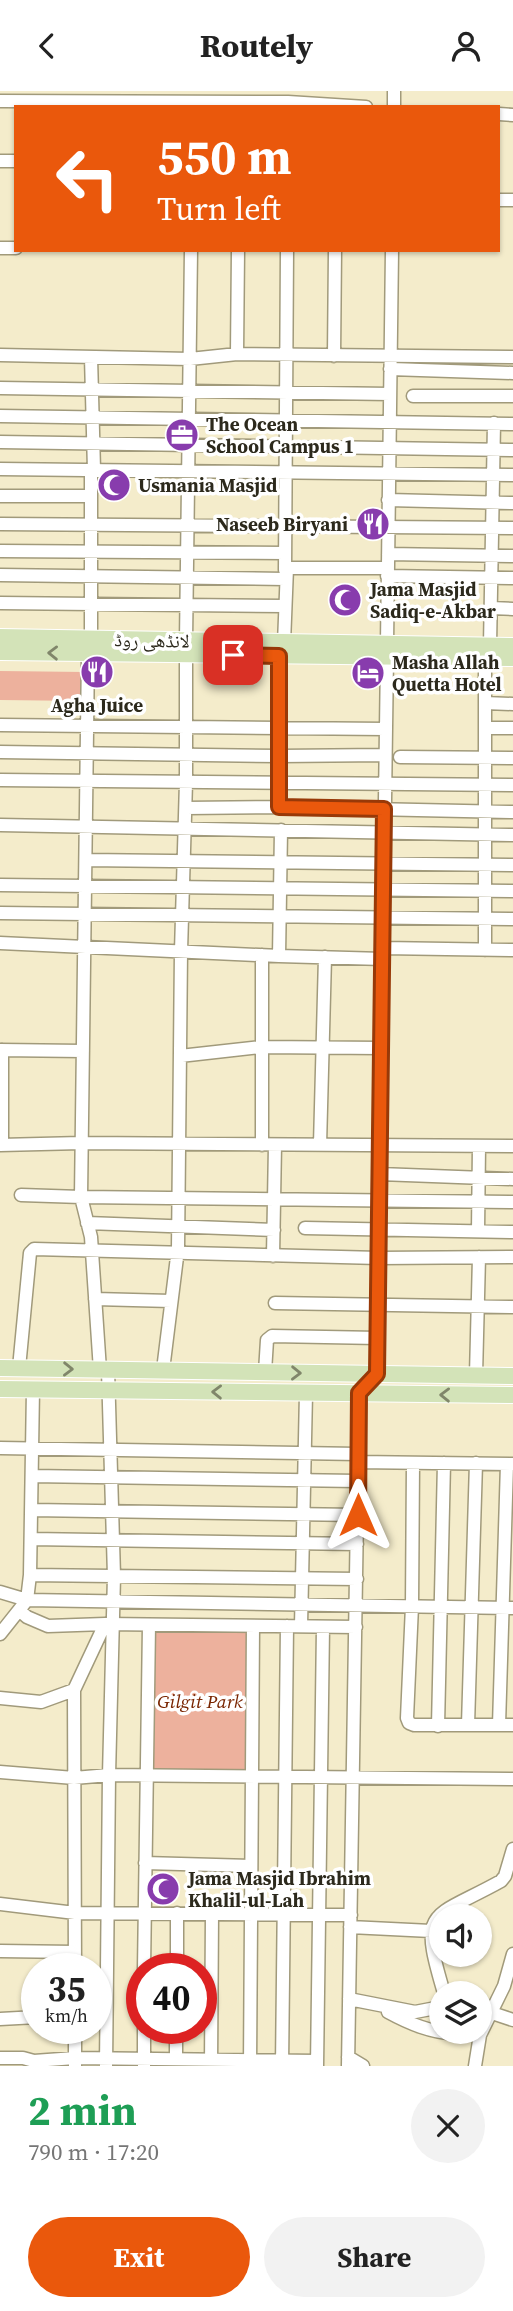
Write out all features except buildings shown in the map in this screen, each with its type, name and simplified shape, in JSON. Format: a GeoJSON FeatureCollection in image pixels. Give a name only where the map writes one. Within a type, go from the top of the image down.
{"type":"FeatureCollection","features":[{"type":"Feature","properties":{"kind":"main road","name":"لانڈھی روڈ"},"geometry":{"type":"LineString","coordinates":[[0,637],[90,646],[487,652],[513,658]]}},
{"type":"Feature","properties":{"kind":"main road","name":"لانڈھی روڈ"},"geometry":{"type":"LineString","coordinates":[[0,652],[90,646]]}},
{"type":"Feature","properties":{"kind":"main road","name":"لانڈھی روڈ"},"geometry":{"type":"LineString","coordinates":[[487,652],[513,646]]}},
{"type":"Feature","properties":{"kind":"main road"},"geometry":{"type":"LineString","coordinates":[[0,1368],[513,1376]]}},
{"type":"Feature","properties":{"kind":"main road"},"geometry":{"type":"LineString","coordinates":[[0,1389],[513,1395]]}},
{"type":"Feature","properties":{"kind":"street"},"geometry":{"type":"LineString","coordinates":[[0,101],[288,100],[344,105]]}},
{"type":"Feature","properties":{"kind":"street"},"geometry":{"type":"LineString","coordinates":[[163,1370],[178,1228],[181,951],[186,808],[191,252]]}},
{"type":"Feature","properties":{"kind":"street"},"geometry":{"type":"LineString","coordinates":[[237,354],[238,252]]}},
{"type":"Feature","properties":{"kind":"street"},"geometry":{"type":"LineString","coordinates":[[279,807],[285,574],[287,252]]}},
{"type":"Feature","properties":{"kind":"street"},"geometry":{"type":"LineString","coordinates":[[334,356],[335,252]]}},
{"type":"Feature","properties":{"kind":"street"},"geometry":{"type":"LineString","coordinates":[[363,2066],[348,2062],[349,1999],[359,1393],[377,1374],[378,1338],[392,252]]}},
{"type":"Feature","properties":{"kind":"street"},"geometry":{"type":"LineString","coordinates":[[0,355],[190,359],[237,354],[334,356],[513,373]]}},
{"type":"Feature","properties":{"kind":"street"},"geometry":{"type":"LineString","coordinates":[[91,357],[93,470],[81,1198],[91,1237],[94,1299],[109,1390],[114,1512],[114,1600],[109,1624],[106,2062]]}},
{"type":"Feature","properties":{"kind":"street"},"geometry":{"type":"LineString","coordinates":[[390,363],[513,357]]}},
{"type":"Feature","properties":{"kind":"street"},"geometry":{"type":"LineString","coordinates":[[0,388],[390,394]]}},
{"type":"Feature","properties":{"kind":"street"},"geometry":{"type":"LineString","coordinates":[[413,396],[513,396]]}},
{"type":"Feature","properties":{"kind":"street"},"geometry":{"type":"LineString","coordinates":[[0,416],[513,424]]}},
{"type":"Feature","properties":{"kind":"street"},"geometry":{"type":"LineString","coordinates":[[485,950],[485,703],[491,608],[494,423]]}},
{"type":"Feature","properties":{"kind":"street"},"geometry":{"type":"LineString","coordinates":[[0,442],[513,450]]}},
{"type":"Feature","properties":{"kind":"street"},"geometry":{"type":"LineString","coordinates":[[0,469],[513,475]]}},
{"type":"Feature","properties":{"kind":"street"},"geometry":{"type":"LineString","coordinates":[[0,496],[91,496]]}},
{"type":"Feature","properties":{"kind":"street"},"geometry":{"type":"LineString","coordinates":[[388,500],[513,503]]}},
{"type":"Feature","properties":{"kind":"street"},"geometry":{"type":"LineString","coordinates":[[0,524],[513,529]]}},
{"type":"Feature","properties":{"kind":"street"},"geometry":{"type":"LineString","coordinates":[[0,551],[285,553]]}},
{"type":"Feature","properties":{"kind":"street"},"geometry":{"type":"LineString","coordinates":[[388,554],[513,556]]}},
{"type":"Feature","properties":{"kind":"street"},"geometry":{"type":"LineString","coordinates":[[285,574],[290,567],[513,578]]}},
{"type":"Feature","properties":{"kind":"street"},"geometry":{"type":"LineString","coordinates":[[0,575],[187,578],[285,574]]}},
{"type":"Feature","properties":{"kind":"street"},"geometry":{"type":"LineString","coordinates":[[0,603],[284,606]]}},
{"type":"Feature","properties":{"kind":"street"},"geometry":{"type":"LineString","coordinates":[[491,608],[513,609]]}},
{"type":"Feature","properties":{"kind":"street"},"geometry":{"type":"LineString","coordinates":[[485,703],[513,704]]}},
{"type":"Feature","properties":{"kind":"street"},"geometry":{"type":"LineString","coordinates":[[0,725],[386,729]]}},
{"type":"Feature","properties":{"kind":"street"},"geometry":{"type":"LineString","coordinates":[[485,727],[513,728]]}},
{"type":"Feature","properties":{"kind":"street"},"geometry":{"type":"LineString","coordinates":[[0,752],[385,755]]}},
{"type":"Feature","properties":{"kind":"street"},"geometry":{"type":"LineString","coordinates":[[400,757],[513,758]]}},
{"type":"Feature","properties":{"kind":"street"},"geometry":{"type":"LineString","coordinates":[[0,780],[513,785]]}},
{"type":"Feature","properties":{"kind":"street"},"geometry":{"type":"LineString","coordinates":[[186,808],[279,807],[513,812]]}},
{"type":"Feature","properties":{"kind":"street"},"geometry":{"type":"LineString","coordinates":[[0,825],[513,835]]}},
{"type":"Feature","properties":{"kind":"street"},"geometry":{"type":"LineString","coordinates":[[279,956],[281,830]]}},
{"type":"Feature","properties":{"kind":"street"},"geometry":{"type":"LineString","coordinates":[[86,860],[513,865]]}},
{"type":"Feature","properties":{"kind":"street"},"geometry":{"type":"LineString","coordinates":[[0,885],[513,891]]}},
{"type":"Feature","properties":{"kind":"street"},"geometry":{"type":"LineString","coordinates":[[0,913],[513,919]]}},
{"type":"Feature","properties":{"kind":"street"},"geometry":{"type":"LineString","coordinates":[[0,943],[325,957],[513,950]]}},
{"type":"Feature","properties":{"kind":"street"},"geometry":{"type":"LineString","coordinates":[[262,955],[261,1047],[275,1199],[274,1256]]}},
{"type":"Feature","properties":{"kind":"street"},"geometry":{"type":"LineString","coordinates":[[320,1145],[325,957]]}},
{"type":"Feature","properties":{"kind":"street"},"geometry":{"type":"LineString","coordinates":[[180,1056],[261,1047],[382,1048]]}},
{"type":"Feature","properties":{"kind":"street"},"geometry":{"type":"LineString","coordinates":[[83,1051],[1,1050],[1,1145],[81,1143],[513,1146]]}},
{"type":"Feature","properties":{"kind":"street"},"geometry":{"type":"LineString","coordinates":[[478,1231],[479,1146]]}},
{"type":"Feature","properties":{"kind":"street"},"geometry":{"type":"LineString","coordinates":[[380,1174],[513,1179]]}},
{"type":"Feature","properties":{"kind":"street"},"geometry":{"type":"LineString","coordinates":[[21,1195],[81,1198],[513,1202]]}},
{"type":"Feature","properties":{"kind":"street"},"geometry":{"type":"LineString","coordinates":[[87,1223],[274,1230]]}},
{"type":"Feature","properties":{"kind":"street"},"geometry":{"type":"LineString","coordinates":[[305,1228],[513,1232]]}},
{"type":"Feature","properties":{"kind":"street"},"geometry":{"type":"LineString","coordinates":[[19,1368],[31,1251],[379,1258],[513,1257]]}},
{"type":"Feature","properties":{"kind":"street"},"geometry":{"type":"LineString","coordinates":[[476,1375],[479,1257]]}},
{"type":"Feature","properties":{"kind":"street"},"geometry":{"type":"LineString","coordinates":[[94,1299],[171,1301]]}},
{"type":"Feature","properties":{"kind":"street"},"geometry":{"type":"LineString","coordinates":[[275,1303],[513,1307]]}},
{"type":"Feature","properties":{"kind":"street"},"geometry":{"type":"LineString","coordinates":[[265,1372],[267,1340],[272,1336],[378,1338]]}},
{"type":"Feature","properties":{"kind":"street"},"geometry":{"type":"LineString","coordinates":[[0,1634],[23,1605],[30,1575],[33,1389]]}},
{"type":"Feature","properties":{"kind":"street"},"geometry":{"type":"LineString","coordinates":[[301,1626],[306,1393]]}},
{"type":"Feature","properties":{"kind":"street"},"geometry":{"type":"LineString","coordinates":[[0,1448],[305,1454],[413,1463],[510,1464],[506,1725],[438,1726],[409,1723],[407,1718],[412,1606],[413,1463]]}},
{"type":"Feature","properties":{"kind":"street"},"geometry":{"type":"LineString","coordinates":[[438,1726],[444,1463]]}},
{"type":"Feature","properties":{"kind":"street"},"geometry":{"type":"LineString","coordinates":[[468,1725],[476,1464]]}},
{"type":"Feature","properties":{"kind":"street"},"geometry":{"type":"LineString","coordinates":[[32,1476],[358,1481]]}},
{"type":"Feature","properties":{"kind":"street"},"geometry":{"type":"LineString","coordinates":[[32,1510],[358,1515]]}},
{"type":"Feature","properties":{"kind":"street"},"geometry":{"type":"LineString","coordinates":[[31,1539],[357,1544]]}},
{"type":"Feature","properties":{"kind":"street"},"geometry":{"type":"LineString","coordinates":[[30,1575],[357,1579]]}},
{"type":"Feature","properties":{"kind":"street"},"geometry":{"type":"LineString","coordinates":[[0,1593],[23,1605],[114,1600],[509,1609]]}},
{"type":"Feature","properties":{"kind":"street"},"geometry":{"type":"LineString","coordinates":[[23,1605],[27,1617],[48,1626],[109,1624],[356,1627]]}},
{"type":"Feature","properties":{"kind":"street"},"geometry":{"type":"LineString","coordinates":[[0,1951],[75,1952],[74,1690],[109,1624]]}},
{"type":"Feature","properties":{"kind":"street"},"geometry":{"type":"LineString","coordinates":[[144,1953],[149,1625]]}},
{"type":"Feature","properties":{"kind":"street"},"geometry":{"type":"LineString","coordinates":[[250,2064],[253,1626]]}},
{"type":"Feature","properties":{"kind":"street"},"geometry":{"type":"LineString","coordinates":[[282,2063],[287,1626]]}},
{"type":"Feature","properties":{"kind":"street"},"geometry":{"type":"LineString","coordinates":[[0,2058],[75,2062],[317,2063],[323,1627]]}},
{"type":"Feature","properties":{"kind":"street"},"geometry":{"type":"LineString","coordinates":[[0,1698],[41,1702],[74,1690]]}},
{"type":"Feature","properties":{"kind":"street"},"geometry":{"type":"LineString","coordinates":[[0,1772],[74,1777],[109,1775],[513,1779]]}},
{"type":"Feature","properties":{"kind":"street"},"geometry":{"type":"LineString","coordinates":[[456,1904],[501,1881],[513,1849]]}},
{"type":"Feature","properties":{"kind":"street"},"geometry":{"type":"LineString","coordinates":[[145,1863],[251,1866]]}},
{"type":"Feature","properties":{"kind":"street"},"geometry":{"type":"LineString","coordinates":[[0,1904],[75,1913],[319,1915],[429,1931]]}},
{"type":"Feature","properties":{"kind":"street"},"geometry":{"type":"LineString","coordinates":[[177,1913],[177,1953]]}},
{"type":"Feature","properties":{"kind":"street"},"geometry":{"type":"LineString","coordinates":[[211,2064],[212,1913]]}},
{"type":"Feature","properties":{"kind":"street"},"geometry":{"type":"LineString","coordinates":[[492,2002],[505,1986],[513,1954]]}},
{"type":"Feature","properties":{"kind":"street"},"geometry":{"type":"LineString","coordinates":[[349,1999],[415,2012],[429,2009]]}},
{"type":"Feature","properties":{"kind":"street"},"geometry":{"type":"LineString","coordinates":[[379,2006],[412,2025],[429,2031]]}},
{"type":"Feature","properties":{"kind":"street"},"geometry":{"type":"LineString","coordinates":[[492,2013],[513,2020]]}},
{"type":"Feature","properties":{"kind":"street"},"geometry":{"type":"LineString","coordinates":[[0,2019],[21,2018]]}},
{"type":"Feature","properties":{"kind":"street"},"geometry":{"type":"LineString","coordinates":[[75,2044],[75,2062]]}},
{"type":"Feature","properties":{"kind":"street"},"geometry":{"type":"LineString","coordinates":[[144,2044],[144,2063]]}},
{"type":"Feature","properties":{"kind":"street"},"geometry":{"type":"LineString","coordinates":[[176,2044],[176,2063]]}},
{"type":"Feature","properties":{"kind":"street"},"geometry":{"type":"LineString","coordinates":[[475,2066],[479,2044]]}},
{"type":"Feature","properties":{"kind":"green space"},"geometry":{"type":"Polygon","coordinates":[[[0,671],[85,672],[84,701],[0,700],[0,671]]]}},
{"type":"Feature","properties":{"kind":"green space","name":"Gilgit Park"},"geometry":{"type":"Polygon","coordinates":[[[149,1625],[253,1626],[253,1777],[147,1776],[149,1625]]]}},
{"type":"Feature","properties":{"kind":"place","name":"The Ocean School Campus 1"},"geometry":{"type":"Point","coordinates":[182,435]}},
{"type":"Feature","properties":{"kind":"place","name":"Usmania Masjid"},"geometry":{"type":"Point","coordinates":[114,485]}},
{"type":"Feature","properties":{"kind":"place","name":"Naseeb Biryani"},"geometry":{"type":"Point","coordinates":[373,524]}},
{"type":"Feature","properties":{"kind":"place","name":"Jama Masjid Sadiq-e-Akbar"},"geometry":{"type":"Point","coordinates":[345,600]}},
{"type":"Feature","properties":{"kind":"place","name":"Agha Juice"},"geometry":{"type":"Point","coordinates":[97,672]}},
{"type":"Feature","properties":{"kind":"place","name":"Masha Allah Quetta Hotel"},"geometry":{"type":"Point","coordinates":[368,673]}},
{"type":"Feature","properties":{"kind":"place","name":"Jama Masjid Ibrahim Khalil-ul-Lah"},"geometry":{"type":"Point","coordinates":[163,1889]}},
{"type":"Feature","properties":{"kind":"route"},"geometry":{"type":"LineString","coordinates":[[233,655],[279,656],[279,807],[384,809],[377,1374],[359,1393],[358,1515]]}}]}
